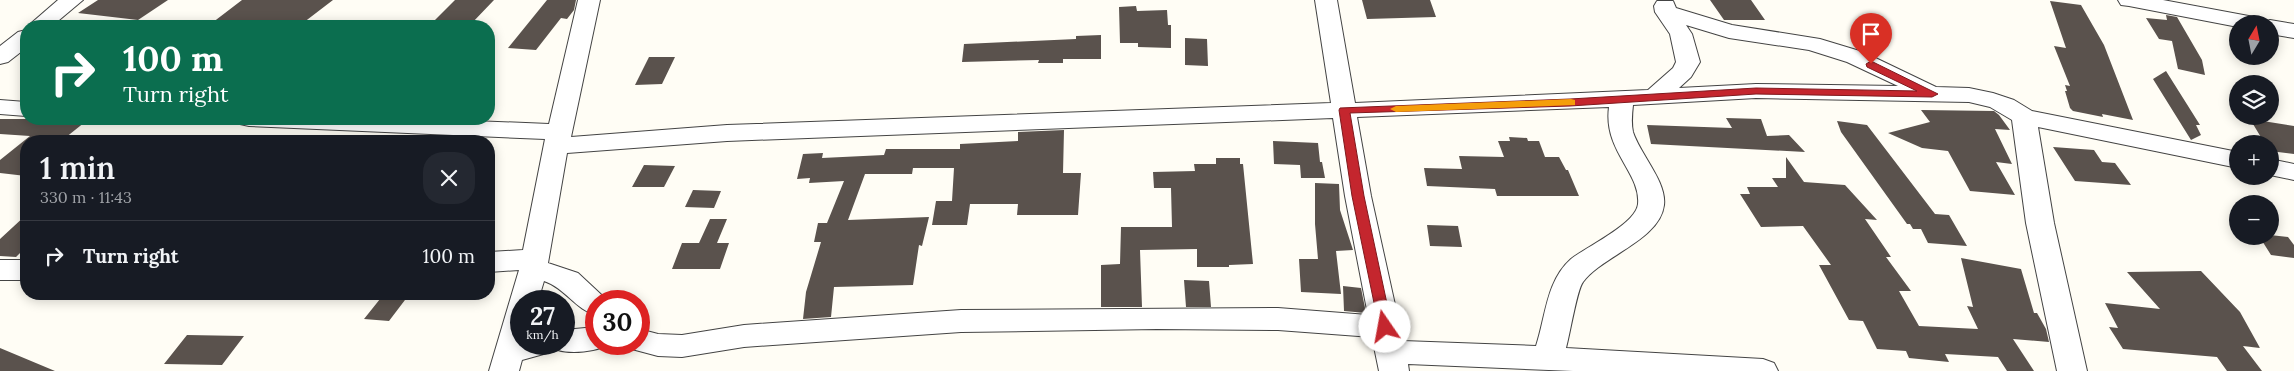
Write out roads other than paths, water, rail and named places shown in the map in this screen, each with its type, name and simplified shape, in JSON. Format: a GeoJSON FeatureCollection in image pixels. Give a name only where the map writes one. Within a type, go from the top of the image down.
{"type":"FeatureCollection","features":[{"type":"Feature","properties":{"kind":"street"},"geometry":{"type":"LineString","coordinates":[[47,20],[72,0]]}},
{"type":"Feature","properties":{"kind":"street"},"geometry":{"type":"LineString","coordinates":[[527,290],[589,0]]}},
{"type":"Feature","properties":{"kind":"street"},"geometry":{"type":"LineString","coordinates":[[1326,0],[1358,196],[1390,350]]}},
{"type":"Feature","properties":{"kind":"street"},"geometry":{"type":"LineString","coordinates":[[2129,0],[2229,19]]}},
{"type":"Feature","properties":{"kind":"street"},"geometry":{"type":"LineString","coordinates":[[1665,6],[1729,32],[1812,44],[1855,57],[1932,94]]}},
{"type":"Feature","properties":{"kind":"street"},"geometry":{"type":"LineString","coordinates":[[1656,96],[1683,72],[1688,62],[1682,34],[1665,6]]}},
{"type":"Feature","properties":{"kind":"street"},"geometry":{"type":"LineString","coordinates":[[0,57],[20,41]]}},
{"type":"Feature","properties":{"kind":"street"},"geometry":{"type":"LineString","coordinates":[[354,125],[558,139],[1570,102],[1756,91],[1932,94],[1970,95],[1992,99],[2010,106],[2024,117],[2229,158]]}},
{"type":"Feature","properties":{"kind":"street"},"geometry":{"type":"LineString","coordinates":[[1547,358],[1561,310],[1564,287],[1574,272],[1592,257],[1643,222],[1651,206],[1649,191],[1627,149],[1620,130],[1622,98]]}},
{"type":"Feature","properties":{"kind":"street"},"geometry":{"type":"LineString","coordinates":[[0,107],[20,109]]}},
{"type":"Feature","properties":{"kind":"street"},"geometry":{"type":"LineString","coordinates":[[2024,117],[2040,223],[2072,371]]}},
{"type":"Feature","properties":{"kind":"street"},"geometry":{"type":"LineString","coordinates":[[299,125],[308,135]]}},
{"type":"Feature","properties":{"kind":"street"},"geometry":{"type":"LineString","coordinates":[[2279,169],[2294,172]]}},
{"type":"Feature","properties":{"kind":"street"},"geometry":{"type":"LineString","coordinates":[[495,257],[534,264],[565,277],[585,293]]}},
{"type":"Feature","properties":{"kind":"street"},"geometry":{"type":"LineString","coordinates":[[0,270],[20,270]]}},
{"type":"Feature","properties":{"kind":"street"},"geometry":{"type":"LineString","coordinates":[[650,343],[682,346],[744,336],[970,321],[1157,318],[1278,319],[1390,350],[1763,371]]}},
{"type":"Feature","properties":{"kind":"street"},"geometry":{"type":"LineString","coordinates":[[506,361],[510,347]]}},
{"type":"Feature","properties":{"kind":"street"},"geometry":{"type":"LineString","coordinates":[[506,361],[520,355]]}}]}
